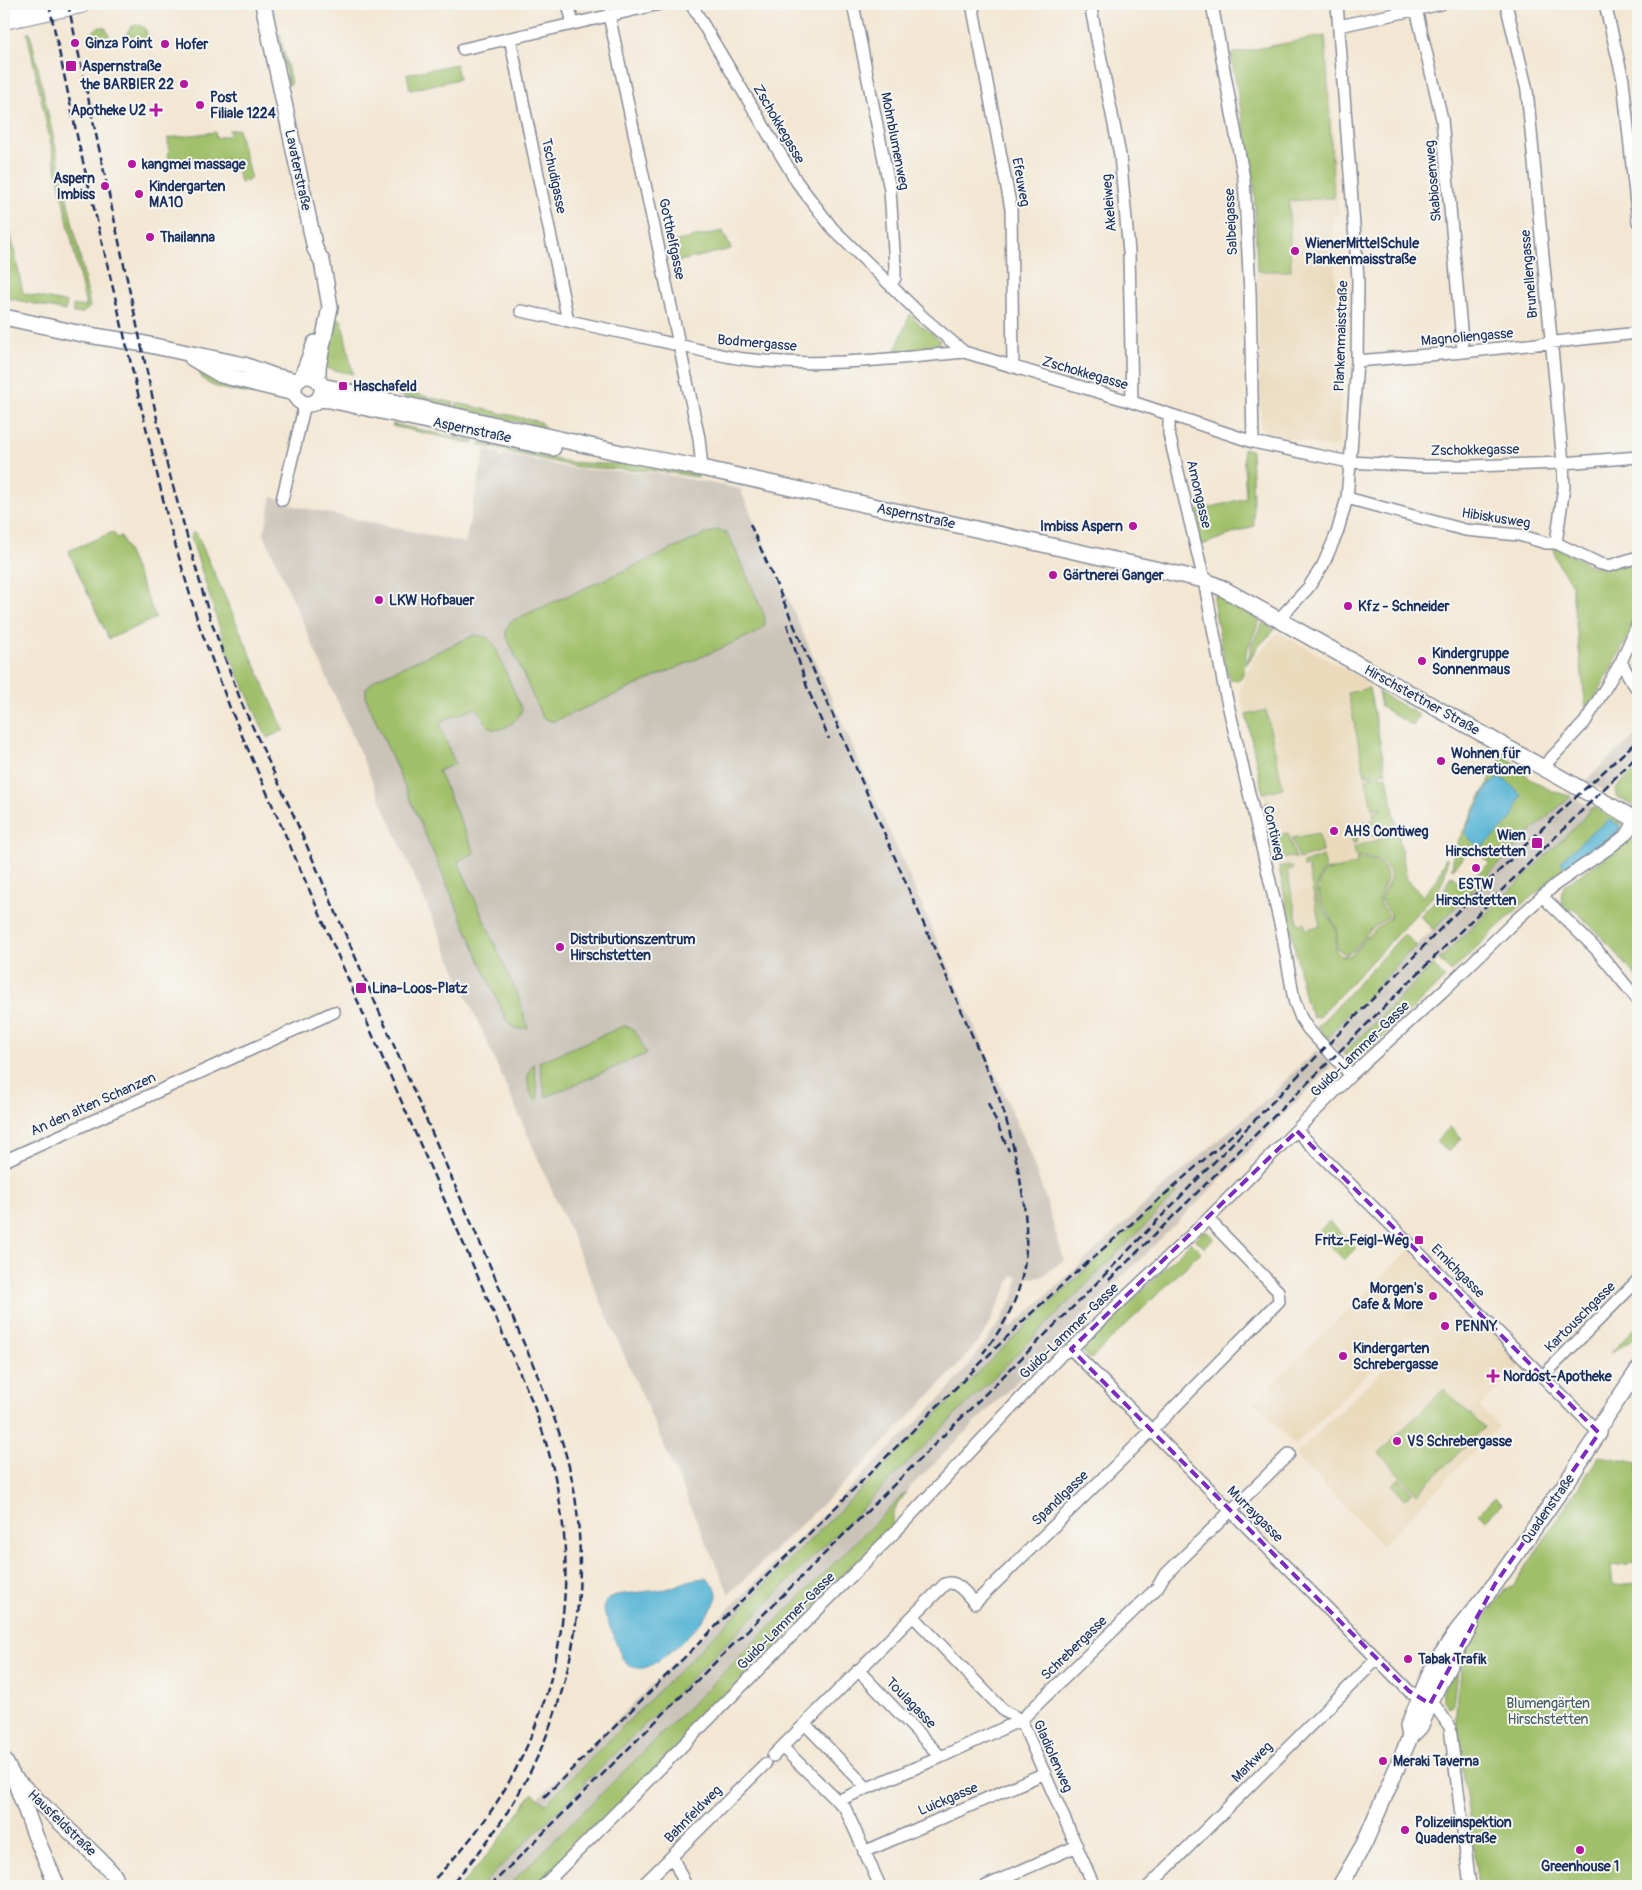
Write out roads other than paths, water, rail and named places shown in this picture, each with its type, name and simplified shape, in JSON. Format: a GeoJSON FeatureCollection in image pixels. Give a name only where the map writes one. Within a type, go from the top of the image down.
{"type":"FeatureCollection","features":[{"type":"Feature","properties":{"kind":"main road"},"geometry":{"type":"LineString","coordinates":[[4,7],[19,4]]}},
{"type":"Feature","properties":{"kind":"main road"},"geometry":{"type":"LineString","coordinates":[[4,20],[81,4]]}},
{"type":"Feature","properties":{"kind":"main road","name":"Lavaterstraße"},"geometry":{"type":"LineString","coordinates":[[263,4],[315,249],[322,261],[330,307],[318,367],[316,392]]}},
{"type":"Feature","properties":{"kind":"main road","name":"Lavaterstraße"},"geometry":{"type":"LineString","coordinates":[[297,384],[315,342],[322,312],[322,300],[313,260],[315,249]]}},
{"type":"Feature","properties":{"kind":"main road","name":"Aspernstraße"},"geometry":{"type":"LineString","coordinates":[[4,317],[244,365],[297,384],[310,376],[316,392],[702,468],[1204,580]]}},
{"type":"Feature","properties":{"kind":"main road"},"geometry":{"type":"LineString","coordinates":[[297,384],[298,400],[316,392]]}},
{"type":"Feature","properties":{"kind":"main road","name":"Hirschstettner Straße"},"geometry":{"type":"LineString","coordinates":[[1204,580],[1637,821]]}},
{"type":"Feature","properties":{"kind":"main road","name":"Quadenstraße"},"geometry":{"type":"LineString","coordinates":[[1599,1433],[1600,1426],[1638,1370]]}},
{"type":"Feature","properties":{"kind":"main road","name":"Quadenstraße"},"geometry":{"type":"LineString","coordinates":[[1340,1886],[1364,1844],[1410,1737],[1408,1726],[1425,1701],[1437,1662],[1457,1631],[1494,1584],[1568,1480],[1599,1433],[1606,1428],[1638,1380]]}},
{"type":"Feature","properties":{"kind":"main road","name":"Hausfeldstraße"},"geometry":{"type":"LineString","coordinates":[[4,1760],[13,1776],[102,1862],[113,1874],[120,1886]]}},
{"type":"Feature","properties":{"kind":"main road"},"geometry":{"type":"LineString","coordinates":[[13,1776],[31,1827],[57,1886]]}},
{"type":"Feature","properties":{"kind":"street"},"geometry":{"type":"LineString","coordinates":[[568,4],[573,24]]}},
{"type":"Feature","properties":{"kind":"street"},"geometry":{"type":"LineString","coordinates":[[463,49],[660,4]]}},
{"type":"Feature","properties":{"kind":"street","name":"Zschokkegasse"},"geometry":{"type":"LineString","coordinates":[[691,4],[797,182],[834,229],[924,318],[964,352],[1132,402],[1253,442],[1350,462],[1422,466],[1563,463],[1638,456]]}},
{"type":"Feature","properties":{"kind":"street","name":"Mohnblumenweg"},"geometry":{"type":"LineString","coordinates":[[853,4],[890,190],[895,266],[895,278],[891,285]]}},
{"type":"Feature","properties":{"kind":"street","name":"Efeuweg"},"geometry":{"type":"LineString","coordinates":[[972,4],[1011,209],[1014,367]]}},
{"type":"Feature","properties":{"kind":"street","name":"Akeleiweg"},"geometry":{"type":"LineString","coordinates":[[1090,4],[1120,154],[1128,252],[1132,402]]}},
{"type":"Feature","properties":{"kind":"street","name":"Salbeigasse"},"geometry":{"type":"LineString","coordinates":[[1212,4],[1244,179],[1250,292],[1253,442]]}},
{"type":"Feature","properties":{"kind":"street","name":"Plankenmaisstraße"},"geometry":{"type":"LineString","coordinates":[[1278,620],[1308,588],[1323,565],[1337,533],[1346,498],[1350,462],[1357,361],[1358,278],[1337,4]]}},
{"type":"Feature","properties":{"kind":"street"},"geometry":{"type":"LineString","coordinates":[[1339,26],[1441,4]]}},
{"type":"Feature","properties":{"kind":"street","name":"Brunellengasse"},"geometry":{"type":"LineString","coordinates":[[1506,4],[1527,90],[1550,344],[1563,463],[1564,487],[1556,543]]}},
{"type":"Feature","properties":{"kind":"street"},"geometry":{"type":"LineString","coordinates":[[1605,4],[1623,80],[1638,222]]}},
{"type":"Feature","properties":{"kind":"street","name":"Skabiosenweg"},"geometry":{"type":"LineString","coordinates":[[1416,9],[1442,119],[1463,352]]}},
{"type":"Feature","properties":{"kind":"street","name":"Gotthelfgasse"},"geometry":{"type":"LineString","coordinates":[[609,16],[699,438],[702,468]]}},
{"type":"Feature","properties":{"kind":"street","name":"Tschudigasse"},"geometry":{"type":"LineString","coordinates":[[510,38],[568,321]]}},
{"type":"Feature","properties":{"kind":"street","name":"Bodmergasse"},"geometry":{"type":"LineString","coordinates":[[520,310],[712,354],[746,359],[823,363],[894,359],[964,352]]}},
{"type":"Feature","properties":{"kind":"street","name":"Magnoliengasse"},"geometry":{"type":"LineString","coordinates":[[1357,361],[1550,344],[1638,333]]}},
{"type":"Feature","properties":{"kind":"street","name":"Lavaterstraße"},"geometry":{"type":"LineString","coordinates":[[282,500],[316,392]]}},
{"type":"Feature","properties":{"kind":"street","name":"Amongasse"},"geometry":{"type":"LineString","coordinates":[[1169,414],[1169,434],[1204,580]]}},
{"type":"Feature","properties":{"kind":"street","name":"Hibiskusweg"},"geometry":{"type":"LineString","coordinates":[[1346,498],[1465,530],[1519,535],[1546,543],[1556,543],[1598,563],[1609,566],[1638,557]]}},
{"type":"Feature","properties":{"kind":"street","name":"Contiweg"},"geometry":{"type":"LineString","coordinates":[[1204,580],[1225,692],[1276,909],[1297,1009],[1311,1033],[1351,1075]]}},
{"type":"Feature","properties":{"kind":"street"},"geometry":{"type":"LineString","coordinates":[[1542,768],[1584,722],[1622,662],[1638,623]]}},
{"type":"Feature","properties":{"kind":"street"},"geometry":{"type":"LineString","coordinates":[[1622,662],[1638,690]]}},
{"type":"Feature","properties":{"kind":"street","name":"Guido-Lammer-Gasse"},"geometry":{"type":"LineString","coordinates":[[543,1886],[897,1530],[1062,1354],[1071,1349],[1208,1220],[1351,1075],[1542,896],[1556,884],[1608,850],[1627,834],[1637,821]]}},
{"type":"Feature","properties":{"kind":"street"},"geometry":{"type":"LineString","coordinates":[[1542,896],[1592,944],[1638,1000]]}},
{"type":"Feature","properties":{"kind":"street","name":"An den alten Schanzen"},"geometry":{"type":"LineString","coordinates":[[4,1161],[334,1012]]}},
{"type":"Feature","properties":{"kind":"street","name":"Emichgasse"},"geometry":{"type":"LineString","coordinates":[[1297,1130],[1599,1433]]}},
{"type":"Feature","properties":{"kind":"street","name":"Spandlgasse"},"geometry":{"type":"LineString","coordinates":[[782,1747],[947,1582],[956,1584],[975,1603],[1152,1431],[1279,1301],[1278,1291],[1208,1220]]}},
{"type":"Feature","properties":{"kind":"street","name":"Kartouschgasse"},"geometry":{"type":"LineString","coordinates":[[1543,1376],[1638,1280]]}},
{"type":"Feature","properties":{"kind":"street","name":"Murraygasse"},"geometry":{"type":"LineString","coordinates":[[1071,1349],[1409,1691],[1436,1707],[1450,1727],[1470,1886]]}},
{"type":"Feature","properties":{"kind":"street","name":"Schrebergasse"},"geometry":{"type":"LineString","coordinates":[[837,1801],[941,1757],[1021,1720],[1157,1588],[1164,1576],[1289,1454]]}},
{"type":"Feature","properties":{"kind":"street","name":"Gladiolenweg"},"geometry":{"type":"LineString","coordinates":[[913,1616],[1004,1711],[1021,1720],[1094,1886]]}},
{"type":"Feature","properties":{"kind":"street","name":"Markweg"},"geometry":{"type":"LineString","coordinates":[[1149,1886],[1377,1659]]}},
{"type":"Feature","properties":{"kind":"street","name":"Toulagasse"},"geometry":{"type":"LineString","coordinates":[[858,1670],[941,1757]]}},
{"type":"Feature","properties":{"kind":"street"},"geometry":{"type":"LineString","coordinates":[[805,1724],[868,1788]]}},
{"type":"Feature","properties":{"kind":"street"},"geometry":{"type":"LineString","coordinates":[[782,1747],[845,1808],[880,1886]]}},
{"type":"Feature","properties":{"kind":"street","name":"Bahnfeldweg"},"geometry":{"type":"LineString","coordinates":[[642,1886],[782,1747]]}},
{"type":"Feature","properties":{"kind":"street","name":"Luickgasse"},"geometry":{"type":"LineString","coordinates":[[864,1852],[1045,1773]]}},
{"type":"Feature","properties":{"kind":"street"},"geometry":{"type":"LineString","coordinates":[[986,1886],[1077,1846]]}},
{"type":"Feature","properties":{"kind":"street"},"geometry":{"type":"LineString","coordinates":[[672,1856],[686,1886]]}},
{"type":"Feature","properties":{"kind":"water"},"geometry":{"type":"Polygon","coordinates":[[[1499,778],[1507,781],[1521,795],[1513,818],[1487,843],[1478,847],[1466,835],[1466,829],[1489,785],[1499,778]]]}},
{"type":"Feature","properties":{"kind":"water"},"geometry":{"type":"Polygon","coordinates":[[[1609,820],[1620,825],[1618,831],[1607,843],[1569,867],[1566,868],[1561,863],[1591,833],[1609,820]]]}},
{"type":"Feature","properties":{"kind":"water"},"geometry":{"type":"Polygon","coordinates":[[[705,1578],[715,1588],[717,1597],[707,1614],[686,1638],[661,1659],[643,1668],[631,1666],[622,1658],[603,1609],[607,1600],[616,1595],[667,1589],[691,1580],[705,1578]]]}},
{"type":"Feature","properties":{"kind":"railway"},"geometry":{"type":"LineString","coordinates":[[49,4],[79,145],[168,520],[198,622],[230,708],[532,1401],[546,1442],[556,1483],[565,1550],[565,1589],[554,1667],[543,1705],[529,1742],[511,1778],[491,1811],[477,1831],[428,1886]]}},
{"type":"Feature","properties":{"kind":"railway"},"geometry":{"type":"LineString","coordinates":[[68,4],[167,465],[210,618],[242,704],[293,814],[535,1369],[559,1431],[572,1480],[580,1549],[578,1602],[571,1655],[557,1706],[538,1755],[514,1802],[484,1845],[449,1886]]}},
{"type":"Feature","properties":{"kind":"railway"},"geometry":{"type":"LineString","coordinates":[[750,524],[998,1095],[1007,1123],[1023,1195],[1026,1220],[1024,1266],[1019,1288],[1011,1309],[999,1331],[983,1353]]}},
{"type":"Feature","properties":{"kind":"railway"},"geometry":{"type":"LineString","coordinates":[[787,624],[807,687],[829,739]]}},
{"type":"Feature","properties":{"kind":"railway"},"geometry":{"type":"LineString","coordinates":[[490,1886],[1084,1296],[1454,915],[1551,820],[1638,740]]}},
{"type":"Feature","properties":{"kind":"railway"},"geometry":{"type":"LineString","coordinates":[[1109,1280],[1638,755]]}},
{"type":"Feature","properties":{"kind":"railway"},"geometry":{"type":"LineString","coordinates":[[988,1103],[1009,1151]]}},
{"type":"Feature","properties":{"kind":"railway"},"geometry":{"type":"LineString","coordinates":[[544,1797],[1026,1318],[1241,1127]]}},
{"type":"Feature","properties":{"kind":"place","name":"Ginza Point"},"geometry":{"type":"Point","coordinates":[75,43]}},
{"type":"Feature","properties":{"kind":"place","name":"Hofer"},"geometry":{"type":"Point","coordinates":[165,44]}},
{"type":"Feature","properties":{"kind":"place","name":"Aspernstraße"},"geometry":{"type":"Point","coordinates":[71,66]}},
{"type":"Feature","properties":{"kind":"place","name":"the BARBIER 22"},"geometry":{"type":"Point","coordinates":[184,84]}},
{"type":"Feature","properties":{"kind":"place","name":"Post Filiale 1224"},"geometry":{"type":"Point","coordinates":[200,105]}},
{"type":"Feature","properties":{"kind":"place","name":"Apotheke U2"},"geometry":{"type":"Point","coordinates":[156,110]}},
{"type":"Feature","properties":{"kind":"place","name":"kangmei massage"},"geometry":{"type":"Point","coordinates":[132,164]}},
{"type":"Feature","properties":{"kind":"place","name":"Aspern Imbiss"},"geometry":{"type":"Point","coordinates":[105,186]}},
{"type":"Feature","properties":{"kind":"place","name":"Kindergarten MA10"},"geometry":{"type":"Point","coordinates":[139,194]}},
{"type":"Feature","properties":{"kind":"place","name":"Thailanna"},"geometry":{"type":"Point","coordinates":[150,237]}},
{"type":"Feature","properties":{"kind":"place","name":"WienerMittelSchule Plankenmaisstraße"},"geometry":{"type":"Point","coordinates":[1295,251]}},
{"type":"Feature","properties":{"kind":"place","name":"Haschafeld"},"geometry":{"type":"Point","coordinates":[343,386]}},
{"type":"Feature","properties":{"kind":"place","name":"Imbiss Aspern"},"geometry":{"type":"Point","coordinates":[1133,526]}},
{"type":"Feature","properties":{"kind":"place","name":"Gärtnerei Ganger"},"geometry":{"type":"Point","coordinates":[1053,575]}},
{"type":"Feature","properties":{"kind":"place","name":"LKW Hofbauer"},"geometry":{"type":"Point","coordinates":[379,600]}},
{"type":"Feature","properties":{"kind":"place","name":"Kfz - Schneider"},"geometry":{"type":"Point","coordinates":[1348,606]}},
{"type":"Feature","properties":{"kind":"place","name":"Kindergruppe Sonnenmaus"},"geometry":{"type":"Point","coordinates":[1422,661]}},
{"type":"Feature","properties":{"kind":"place","name":"Wohnen für Generationen"},"geometry":{"type":"Point","coordinates":[1441,761]}},
{"type":"Feature","properties":{"kind":"place","name":"AHS Contiweg"},"geometry":{"type":"Point","coordinates":[1334,831]}},
{"type":"Feature","properties":{"kind":"place","name":"Wien Hirschstetten"},"geometry":{"type":"Point","coordinates":[1537,843]}},
{"type":"Feature","properties":{"kind":"place","name":"ESTW Hirschstetten"},"geometry":{"type":"Point","coordinates":[1476,868]}},
{"type":"Feature","properties":{"kind":"place","name":"Distributionszentrum Hirschstetten"},"geometry":{"type":"Point","coordinates":[560,947]}},
{"type":"Feature","properties":{"kind":"place","name":"Lina-Loos-Platz"},"geometry":{"type":"Point","coordinates":[361,988]}},
{"type":"Feature","properties":{"kind":"place","name":"Fritz-Feigl-Weg"},"geometry":{"type":"Point","coordinates":[1419,1240]}},
{"type":"Feature","properties":{"kind":"place","name":"Morgen's Cafe & More"},"geometry":{"type":"Point","coordinates":[1433,1296]}},
{"type":"Feature","properties":{"kind":"place","name":"PENNY"},"geometry":{"type":"Point","coordinates":[1445,1326]}},
{"type":"Feature","properties":{"kind":"place","name":"Kindergarten Schrebergasse"},"geometry":{"type":"Point","coordinates":[1343,1356]}},
{"type":"Feature","properties":{"kind":"place","name":"Nordost-Apotheke"},"geometry":{"type":"Point","coordinates":[1493,1376]}},
{"type":"Feature","properties":{"kind":"place","name":"VS Schrebergasse"},"geometry":{"type":"Point","coordinates":[1397,1441]}},
{"type":"Feature","properties":{"kind":"place","name":"Tabak Trafik"},"geometry":{"type":"Point","coordinates":[1408,1659]}},
{"type":"Feature","properties":{"kind":"place","name":"Meraki Taverna"},"geometry":{"type":"Point","coordinates":[1383,1761]}},
{"type":"Feature","properties":{"kind":"place","name":"Polizeiinspektion Quadenstraße"},"geometry":{"type":"Point","coordinates":[1405,1830]}},
{"type":"Feature","properties":{"kind":"place","name":"Greenhouse 1"},"geometry":{"type":"Point","coordinates":[1580,1850]}},
{"type":"Feature","properties":{"kind":"park label","name":"Blumengärten Hirschstetten"},"geometry":{"type":"Point","coordinates":[1548,1712]}}]}
